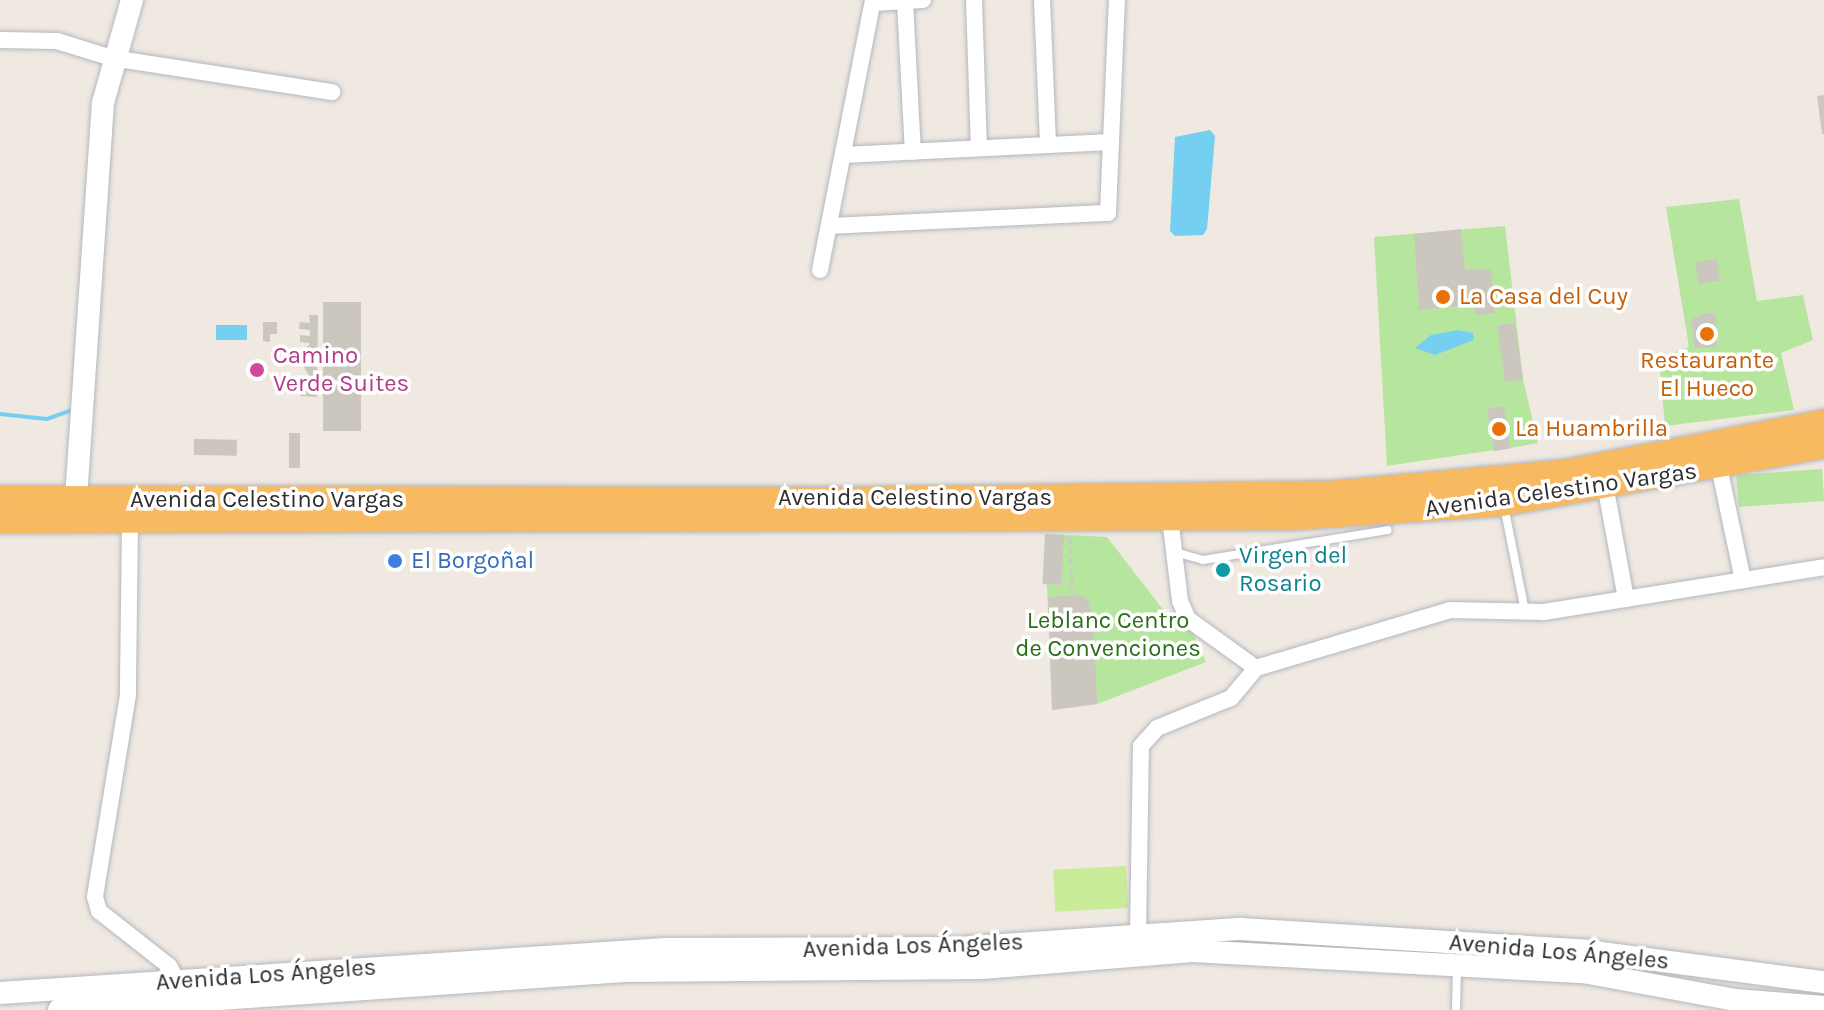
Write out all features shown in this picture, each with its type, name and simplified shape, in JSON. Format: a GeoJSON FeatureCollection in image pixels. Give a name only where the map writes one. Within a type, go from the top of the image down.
{"type":"FeatureCollection","features":[{"type":"Feature","properties":{"kind":"highway","name":"Avenida Celestino Vargas"},"geometry":{"type":"LineString","coordinates":[[985,508],[1070,519],[1123,507],[1170,518],[1422,510],[1717,456],[1824,431]]}},
{"type":"Feature","properties":{"kind":"highway","name":"Avenida Celestino Vargas"},"geometry":{"type":"LineString","coordinates":[[0,520],[75,510],[1123,507],[1603,476]]}},
{"type":"Feature","properties":{"kind":"highway","name":"Avenida Celestino Vargas"},"geometry":{"type":"LineString","coordinates":[[0,499],[130,521],[169,511]]}},
{"type":"Feature","properties":{"kind":"main road"},"geometry":{"type":"LineString","coordinates":[[75,510],[101,126],[112,58],[132,0]]}},
{"type":"Feature","properties":{"kind":"main road","name":"Avenida Los Ángeles"},"geometry":{"type":"LineString","coordinates":[[59,1010],[666,949],[945,949],[1253,929],[1587,951],[1824,982]]}},
{"type":"Feature","properties":{"kind":"main road","name":"Avenida Los Ángeles"},"geometry":{"type":"LineString","coordinates":[[0,993],[182,998],[625,971],[982,968],[1192,951],[1583,972],[1735,1000],[1824,1007]]}},
{"type":"Feature","properties":{"kind":"street"},"geometry":{"type":"LineString","coordinates":[[820,270],[873,2],[923,0]]}},
{"type":"Feature","properties":{"kind":"street"},"geometry":{"type":"LineString","coordinates":[[974,0],[979,148]]}},
{"type":"Feature","properties":{"kind":"street"},"geometry":{"type":"LineString","coordinates":[[1042,0],[1048,145]]}},
{"type":"Feature","properties":{"kind":"street"},"geometry":{"type":"LineString","coordinates":[[829,226],[1108,213],[1117,0]]}},
{"type":"Feature","properties":{"kind":"street"},"geometry":{"type":"LineString","coordinates":[[905,1],[913,152]]}},
{"type":"Feature","properties":{"kind":"street"},"geometry":{"type":"LineString","coordinates":[[0,40],[57,41],[112,58],[332,92]]}},
{"type":"Feature","properties":{"kind":"street"},"geometry":{"type":"LineString","coordinates":[[843,155],[1111,142]]}},
{"type":"Feature","properties":{"kind":"street"},"geometry":{"type":"LineString","coordinates":[[1717,456],[1743,580]]}},
{"type":"Feature","properties":{"kind":"street"},"geometry":{"type":"LineString","coordinates":[[1603,476],[1626,599]]}},
{"type":"Feature","properties":{"kind":"street"},"geometry":{"type":"LineString","coordinates":[[1170,518],[1180,601],[1188,619],[1256,668]]}},
{"type":"Feature","properties":{"kind":"street"},"geometry":{"type":"LineString","coordinates":[[130,521],[128,695],[95,897],[99,911],[154,953],[182,998]]}},
{"type":"Feature","properties":{"kind":"street"},"geometry":{"type":"LineString","coordinates":[[1138,935],[1141,746],[1157,728],[1231,698],[1256,668],[1450,610],[1525,611],[1626,599],[1824,567]]}},
{"type":"Feature","properties":{"kind":"lane"},"geometry":{"type":"LineString","coordinates":[[1506,516],[1525,611]]}},
{"type":"Feature","properties":{"kind":"lane"},"geometry":{"type":"LineString","coordinates":[[1175,552],[1203,560],[1388,530]]}},
{"type":"Feature","properties":{"kind":"lane"},"geometry":{"type":"LineString","coordinates":[[1456,1010],[1457,965]]}},
{"type":"Feature","properties":{"kind":"path"},"geometry":{"type":"LineString","coordinates":[[1070,519],[1072,596]]}},
{"type":"Feature","properties":{"kind":"green space"},"geometry":{"type":"Polygon","coordinates":[[[1739,199],[1757,301],[1803,295],[1813,340],[1781,353],[1794,410],[1665,426],[1659,358],[1689,347],[1666,207],[1739,199]]]}},
{"type":"Feature","properties":{"kind":"green space"},"geometry":{"type":"Polygon","coordinates":[[[1505,226],[1523,379],[1538,443],[1511,448],[1503,407],[1488,411],[1494,450],[1387,466],[1374,237],[1505,226]]]}},
{"type":"Feature","properties":{"kind":"green space"},"geometry":{"type":"Polygon","coordinates":[[[1822,469],[1824,501],[1738,507],[1736,475],[1822,469]]]}},
{"type":"Feature","properties":{"kind":"green space","name":"Leblanc Centro de Convenciones"},"geometry":{"type":"Polygon","coordinates":[[[1045,534],[1107,537],[1161,607],[1192,631],[1206,662],[1097,704],[1052,710],[1045,534]]]}},
{"type":"Feature","properties":{"kind":"green space"},"geometry":{"type":"Polygon","coordinates":[[[1126,866],[1128,908],[1055,912],[1053,870],[1126,866]]]}},
{"type":"Feature","properties":{"kind":"water"},"geometry":{"type":"Polygon","coordinates":[[[1210,130],[1215,136],[1207,229],[1203,235],[1175,236],[1170,231],[1175,137],[1210,130]]]}},
{"type":"Feature","properties":{"kind":"water"},"geometry":{"type":"Polygon","coordinates":[[[216,325],[247,325],[247,340],[216,340],[216,325]]]}},
{"type":"Feature","properties":{"kind":"water"},"geometry":{"type":"Polygon","coordinates":[[[1458,330],[1473,333],[1474,340],[1435,355],[1415,348],[1431,335],[1458,330]]]}},
{"type":"Feature","properties":{"kind":"building"},"geometry":{"type":"Polygon","coordinates":[[[1824,95],[1824,134],[1822,134],[1817,96],[1824,95]]]}},
{"type":"Feature","properties":{"kind":"building"},"geometry":{"type":"Polygon","coordinates":[[[1461,229],[1465,270],[1491,269],[1495,313],[1475,315],[1473,305],[1419,310],[1414,234],[1461,229]]]}},
{"type":"Feature","properties":{"kind":"building"},"geometry":{"type":"Polygon","coordinates":[[[1717,259],[1720,281],[1698,284],[1695,262],[1717,259]]]}},
{"type":"Feature","properties":{"kind":"building"},"geometry":{"type":"Polygon","coordinates":[[[323,302],[361,302],[361,431],[323,431],[323,302]]]}},
{"type":"Feature","properties":{"kind":"building"},"geometry":{"type":"Polygon","coordinates":[[[1704,313],[1716,314],[1717,348],[1695,348],[1691,320],[1704,313]]]}},
{"type":"Feature","properties":{"kind":"building"},"geometry":{"type":"Polygon","coordinates":[[[309,315],[318,315],[317,397],[300,396],[301,389],[310,390],[310,384],[300,383],[300,376],[310,377],[301,362],[310,363],[310,357],[301,356],[310,343],[300,342],[300,335],[310,336],[310,330],[299,329],[300,322],[310,323],[309,315]]]}},
{"type":"Feature","properties":{"kind":"building"},"geometry":{"type":"Polygon","coordinates":[[[263,322],[277,322],[277,334],[270,334],[270,342],[263,341],[263,322]]]}},
{"type":"Feature","properties":{"kind":"building"},"geometry":{"type":"Polygon","coordinates":[[[1515,323],[1523,379],[1505,382],[1497,326],[1515,323]]]}},
{"type":"Feature","properties":{"kind":"building","name":"La Huambrilla"},"geometry":{"type":"Polygon","coordinates":[[[1504,406],[1511,448],[1494,451],[1487,409],[1504,406]]]}},
{"type":"Feature","properties":{"kind":"building"},"geometry":{"type":"Polygon","coordinates":[[[289,433],[300,433],[300,468],[289,468],[289,433]]]}},
{"type":"Feature","properties":{"kind":"building"},"geometry":{"type":"Polygon","coordinates":[[[194,439],[237,440],[237,456],[194,455],[194,439]]]}},
{"type":"Feature","properties":{"kind":"building"},"geometry":{"type":"Polygon","coordinates":[[[1045,534],[1064,535],[1061,585],[1042,584],[1045,534]]]}},
{"type":"Feature","properties":{"kind":"building"},"geometry":{"type":"Polygon","coordinates":[[[1081,595],[1089,601],[1094,631],[1097,704],[1052,710],[1048,597],[1081,595]]]}},
{"type":"Feature","properties":{"kind":"waterway"},"geometry":{"type":"LineString","coordinates":[[0,414],[47,419],[74,409]]}},
{"type":"Feature","properties":{"kind":"place","name":"La Casa del Cuy"},"geometry":{"type":"Point","coordinates":[1443,297]}},
{"type":"Feature","properties":{"kind":"place","name":"Restaurante El Hueco"},"geometry":{"type":"Point","coordinates":[1707,334]}},
{"type":"Feature","properties":{"kind":"place","name":"Camino Verde Suites"},"geometry":{"type":"Point","coordinates":[257,370]}},
{"type":"Feature","properties":{"kind":"place","name":"La Huambrilla"},"geometry":{"type":"Point","coordinates":[1499,429]}},
{"type":"Feature","properties":{"kind":"place","name":"El Borgoñal"},"geometry":{"type":"Point","coordinates":[395,561]}},
{"type":"Feature","properties":{"kind":"place","name":"Virgen del Rosario"},"geometry":{"type":"Point","coordinates":[1223,570]}}]}
